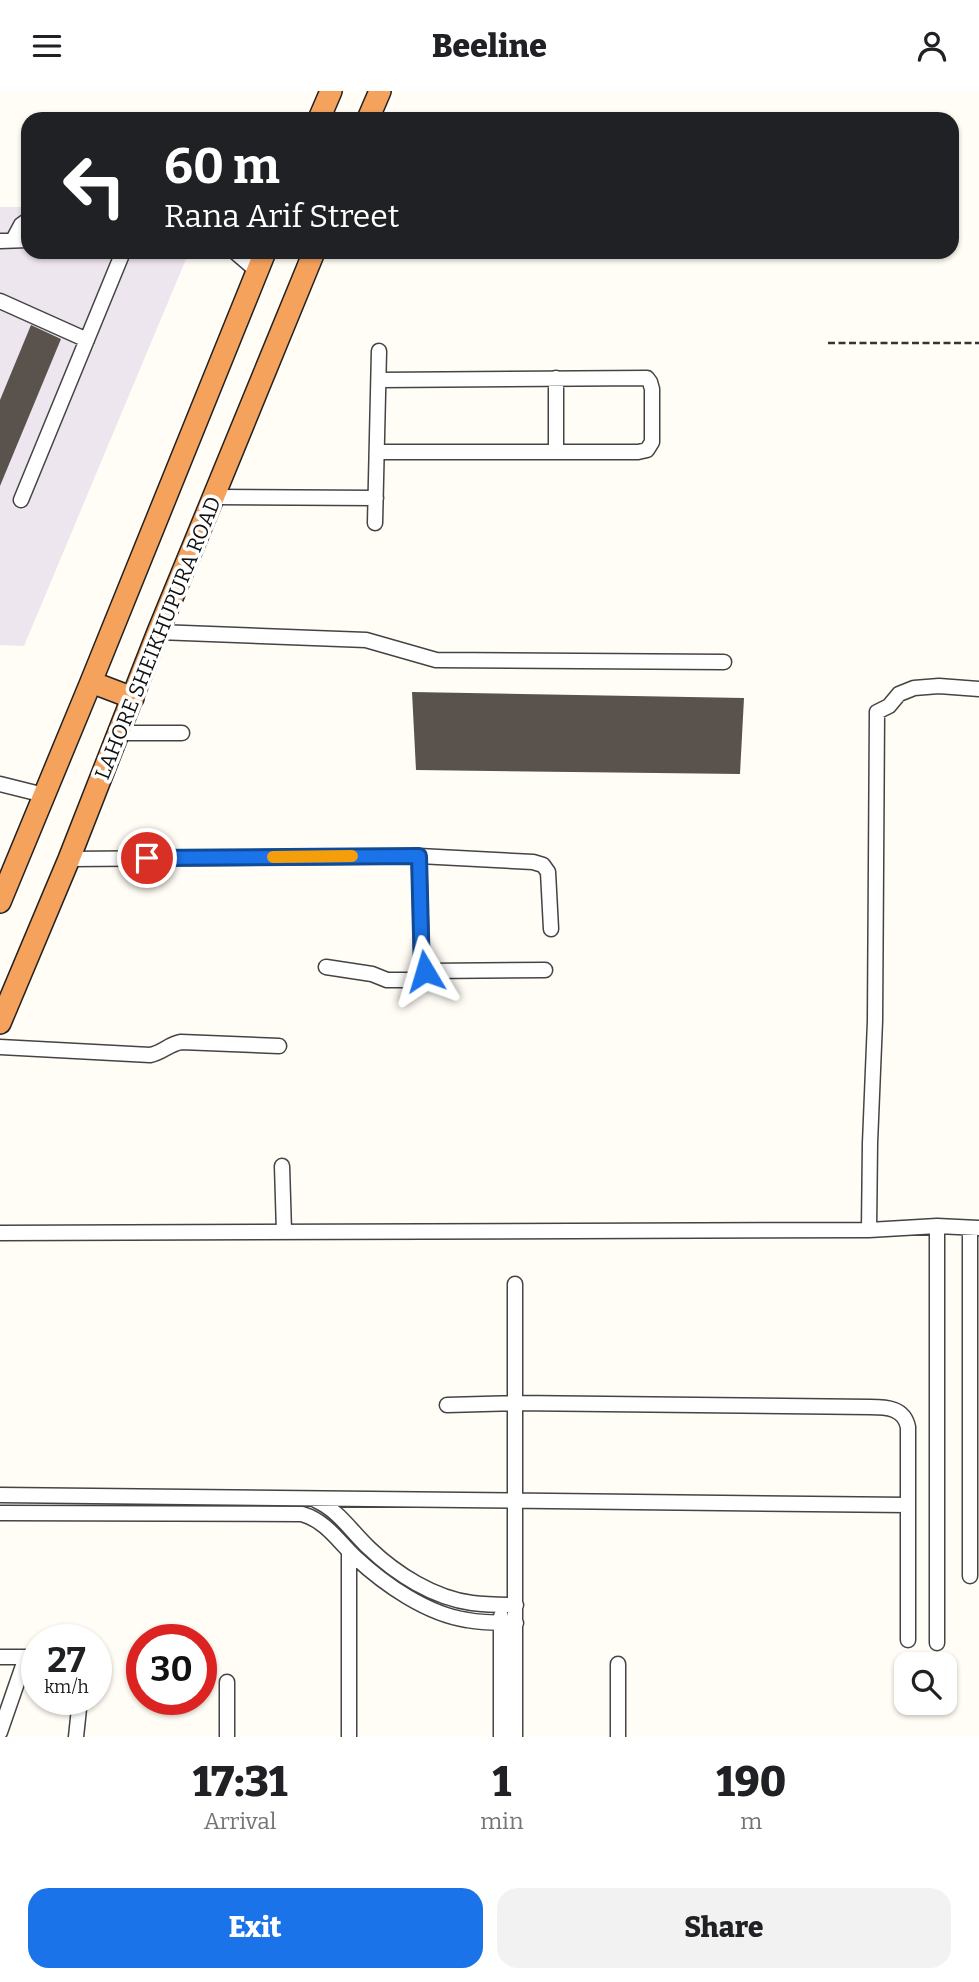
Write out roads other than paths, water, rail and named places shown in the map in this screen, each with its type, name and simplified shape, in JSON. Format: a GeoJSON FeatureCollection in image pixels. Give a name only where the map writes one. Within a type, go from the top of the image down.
{"type":"FeatureCollection","features":[{"type":"Feature","properties":{"kind":"highway"},"geometry":{"type":"LineString","coordinates":[[322,112],[331,91]]}},
{"type":"Feature","properties":{"kind":"highway"},"geometry":{"type":"LineString","coordinates":[[371,112],[380,91]]}},
{"type":"Feature","properties":{"kind":"highway","name":"LAHORE SHEIKHUPURA ROAD"},"geometry":{"type":"LineString","coordinates":[[0,1023],[311,259]]}},
{"type":"Feature","properties":{"kind":"highway"},"geometry":{"type":"LineString","coordinates":[[1,899],[261,261]]}},
{"type":"Feature","properties":{"kind":"highway"},"geometry":{"type":"LineString","coordinates":[[91,682],[133,698]]}},
{"type":"Feature","properties":{"kind":"street"},"geometry":{"type":"LineString","coordinates":[[21,500],[120,259]]}},
{"type":"Feature","properties":{"kind":"street"},"geometry":{"type":"LineString","coordinates":[[0,301],[87,340]]}},
{"type":"Feature","properties":{"kind":"street"},"geometry":{"type":"LineString","coordinates":[[375,523],[379,351]]}},
{"type":"Feature","properties":{"kind":"street"},"geometry":{"type":"LineString","coordinates":[[556,378],[556,452]]}},
{"type":"Feature","properties":{"kind":"street"},"geometry":{"type":"LineString","coordinates":[[377,452],[638,452],[647,450],[652,442],[652,389],[650,381],[645,378],[379,380]]}},
{"type":"Feature","properties":{"kind":"street"},"geometry":{"type":"LineString","coordinates":[[215,497],[376,498]]}},
{"type":"Feature","properties":{"kind":"street"},"geometry":{"type":"LineString","coordinates":[[158,632],[366,640],[436,660],[724,663]]}},
{"type":"Feature","properties":{"kind":"street"},"geometry":{"type":"LineString","coordinates":[[869,1230],[876,1021],[877,712],[889,706],[899,694],[914,688],[939,686],[979,689]]}},
{"type":"Feature","properties":{"kind":"street"},"geometry":{"type":"LineString","coordinates":[[119,733],[181,733]]}},
{"type":"Feature","properties":{"kind":"street"},"geometry":{"type":"LineString","coordinates":[[0,784],[44,795]]}},
{"type":"Feature","properties":{"kind":"street"},"geometry":{"type":"LineString","coordinates":[[69,859],[419,856],[533,862],[543,865],[548,872],[551,929]]}},
{"type":"Feature","properties":{"kind":"street"},"geometry":{"type":"LineString","coordinates":[[419,856],[422,974]]}},
{"type":"Feature","properties":{"kind":"street"},"geometry":{"type":"LineString","coordinates":[[326,967],[372,974],[387,980],[415,980],[427,971],[545,970]]}},
{"type":"Feature","properties":{"kind":"street"},"geometry":{"type":"LineString","coordinates":[[0,1047],[150,1055],[181,1042],[279,1046]]}},
{"type":"Feature","properties":{"kind":"street"},"geometry":{"type":"LineString","coordinates":[[282,1166],[284,1232]]}},
{"type":"Feature","properties":{"kind":"street"},"geometry":{"type":"LineString","coordinates":[[937,1226],[937,1643]]}},
{"type":"Feature","properties":{"kind":"street"},"geometry":{"type":"LineString","coordinates":[[0,1233],[869,1230],[937,1226],[975,1228],[970,1576]]}},
{"type":"Feature","properties":{"kind":"street"},"geometry":{"type":"LineString","coordinates":[[515,1285],[515,1737]]}},
{"type":"Feature","properties":{"kind":"street"},"geometry":{"type":"LineString","coordinates":[[447,1405],[515,1403],[891,1408],[902,1414],[907,1423],[908,1640]]}},
{"type":"Feature","properties":{"kind":"street"},"geometry":{"type":"LineString","coordinates":[[0,1495],[908,1505]]}},
{"type":"Feature","properties":{"kind":"street"},"geometry":{"type":"LineString","coordinates":[[313,1499],[334,1511],[378,1556],[415,1583],[462,1601],[516,1605]]}},
{"type":"Feature","properties":{"kind":"street"},"geometry":{"type":"LineString","coordinates":[[0,1513],[302,1514],[323,1524],[384,1581],[434,1609],[467,1620],[516,1623]]}},
{"type":"Feature","properties":{"kind":"street"},"geometry":{"type":"LineString","coordinates":[[349,1551],[349,1737]]}},
{"type":"Feature","properties":{"kind":"street"},"geometry":{"type":"LineString","coordinates":[[500,1605],[501,1737]]}},
{"type":"Feature","properties":{"kind":"street"},"geometry":{"type":"LineString","coordinates":[[0,1657],[21,1657]]}},
{"type":"Feature","properties":{"kind":"street"},"geometry":{"type":"LineString","coordinates":[[618,1664],[618,1737]]}},
{"type":"Feature","properties":{"kind":"street"},"geometry":{"type":"LineString","coordinates":[[0,1732],[21,1681]]}},
{"type":"Feature","properties":{"kind":"street"},"geometry":{"type":"LineString","coordinates":[[227,1682],[227,1737]]}},
{"type":"Feature","properties":{"kind":"street"},"geometry":{"type":"LineString","coordinates":[[76,1737],[78,1715]]}}]}
